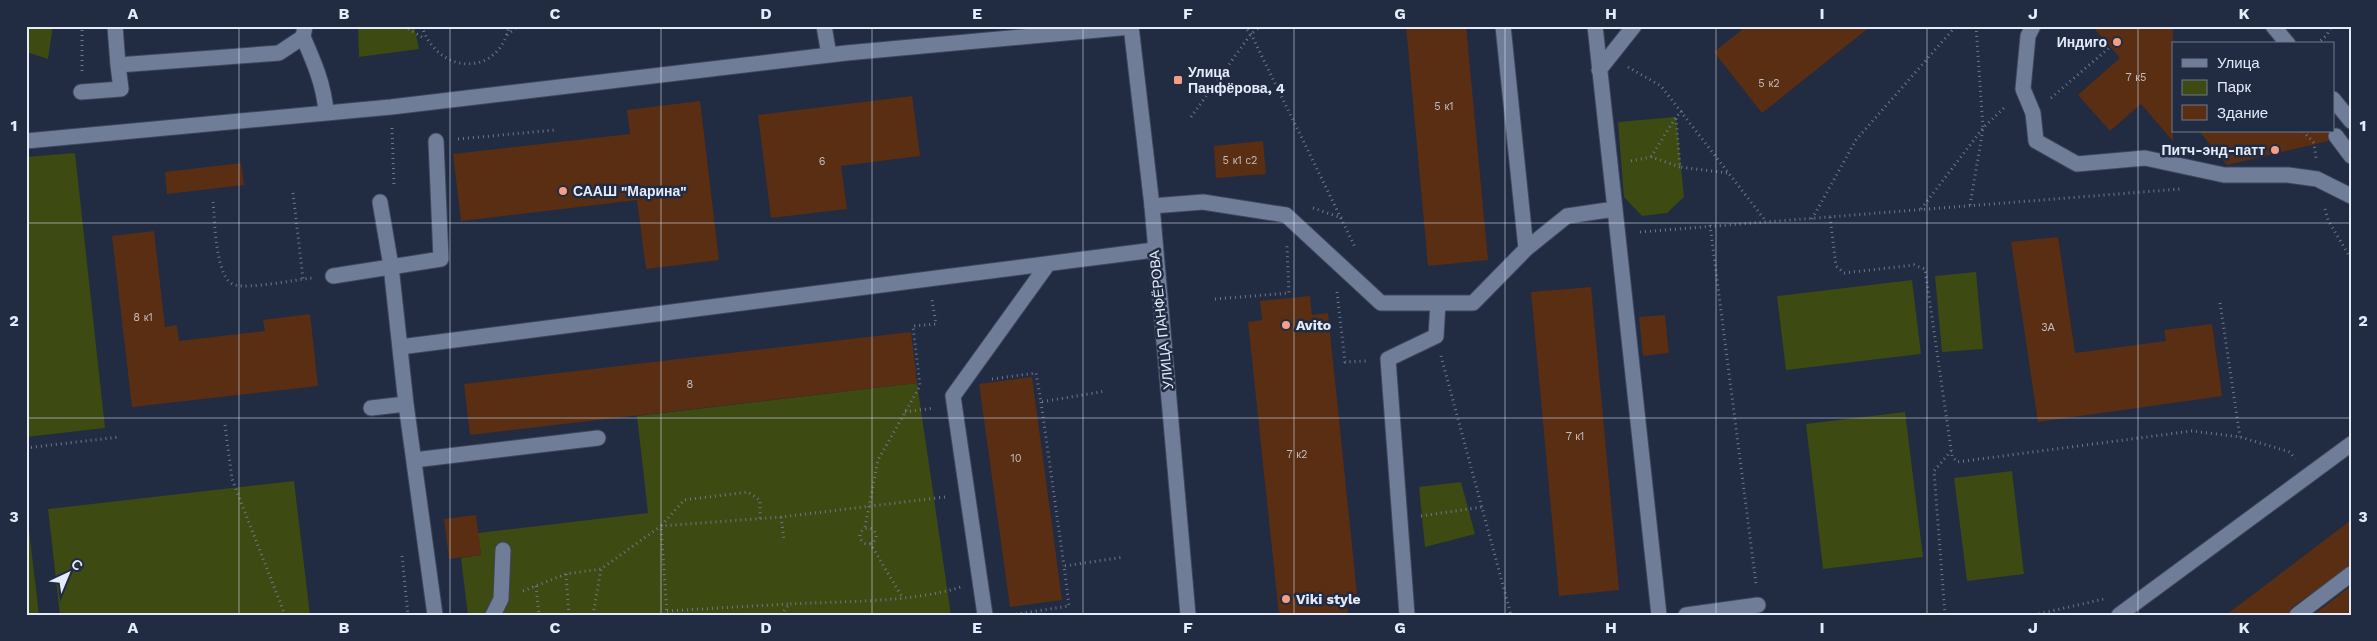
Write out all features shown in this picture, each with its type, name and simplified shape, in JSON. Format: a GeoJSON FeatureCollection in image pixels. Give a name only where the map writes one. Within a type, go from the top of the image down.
{"type":"FeatureCollection","features":[{"type":"Feature","properties":{"kind":"street"},"geometry":{"type":"LineString","coordinates":[[81,92],[121,89],[115,26]]}},
{"type":"Feature","properties":{"kind":"street"},"geometry":{"type":"LineString","coordinates":[[824,26],[829,55]]}},
{"type":"Feature","properties":{"kind":"street"},"geometry":{"type":"LineString","coordinates":[[26,141],[390,107],[829,55],[1131,26]]}},
{"type":"Feature","properties":{"kind":"street","name":"УЛИЦА ПАНФЁРОВА"},"geometry":{"type":"LineString","coordinates":[[1131,26],[1152,206],[1154,250],[1188,615]]}},
{"type":"Feature","properties":{"kind":"street"},"geometry":{"type":"LineString","coordinates":[[1503,26],[1526,249]]}},
{"type":"Feature","properties":{"kind":"street"},"geometry":{"type":"LineString","coordinates":[[1595,26],[1659,615]]}},
{"type":"Feature","properties":{"kind":"street"},"geometry":{"type":"LineString","coordinates":[[1599,70],[1634,26]]}},
{"type":"Feature","properties":{"kind":"street"},"geometry":{"type":"LineString","coordinates":[[2033,26],[2028,36],[2023,89],[2033,114],[2036,141],[2077,164],[2145,158],[2224,175],[2288,175],[2317,179],[2351,196]]}},
{"type":"Feature","properties":{"kind":"street"},"geometry":{"type":"LineString","coordinates":[[2273,26],[2286,42]]}},
{"type":"Feature","properties":{"kind":"street"},"geometry":{"type":"LineString","coordinates":[[118,65],[279,53],[304,32],[322,84],[326,112]]}},
{"type":"Feature","properties":{"kind":"street"},"geometry":{"type":"LineString","coordinates":[[2334,100],[2351,120]]}},
{"type":"Feature","properties":{"kind":"street"},"geometry":{"type":"LineString","coordinates":[[2336,136],[2351,156]]}},
{"type":"Feature","properties":{"kind":"street"},"geometry":{"type":"LineString","coordinates":[[333,276],[441,259],[436,141]]}},
{"type":"Feature","properties":{"kind":"street"},"geometry":{"type":"LineString","coordinates":[[380,202],[391,266],[406,404],[435,615]]}},
{"type":"Feature","properties":{"kind":"street"},"geometry":{"type":"LineString","coordinates":[[1152,206],[1203,202],[1286,216],[1381,302],[1438,303],[1473,303],[1526,249],[1567,216],[1615,209]]}},
{"type":"Feature","properties":{"kind":"street"},"geometry":{"type":"LineString","coordinates":[[400,347],[1154,250]]}},
{"type":"Feature","properties":{"kind":"street"},"geometry":{"type":"LineString","coordinates":[[986,615],[953,396],[1048,264]]}},
{"type":"Feature","properties":{"kind":"street"},"geometry":{"type":"LineString","coordinates":[[1407,615],[1388,359],[1436,336],[1438,303]]}},
{"type":"Feature","properties":{"kind":"street"},"geometry":{"type":"LineString","coordinates":[[371,408],[406,404]]}},
{"type":"Feature","properties":{"kind":"street"},"geometry":{"type":"LineString","coordinates":[[414,460],[598,438]]}},
{"type":"Feature","properties":{"kind":"street"},"geometry":{"type":"LineString","coordinates":[[2118,615],[2351,444]]}},
{"type":"Feature","properties":{"kind":"street"},"geometry":{"type":"LineString","coordinates":[[493,615],[501,599],[503,550]]}},
{"type":"Feature","properties":{"kind":"street"},"geometry":{"type":"LineString","coordinates":[[2297,615],[2351,574]]}},
{"type":"Feature","properties":{"kind":"street"},"geometry":{"type":"LineString","coordinates":[[1686,615],[1758,605]]}},
{"type":"Feature","properties":{"kind":"path"},"geometry":{"type":"LineString","coordinates":[[81,92],[82,26]]}},
{"type":"Feature","properties":{"kind":"path"},"geometry":{"type":"LineString","coordinates":[[404,26],[426,40]]}},
{"type":"Feature","properties":{"kind":"path"},"geometry":{"type":"LineString","coordinates":[[422,26],[426,40],[434,51],[447,60],[461,64],[476,63],[495,52],[507,35],[518,26]]}},
{"type":"Feature","properties":{"kind":"path"},"geometry":{"type":"LineString","coordinates":[[507,35],[509,26]]}},
{"type":"Feature","properties":{"kind":"path"},"geometry":{"type":"LineString","coordinates":[[1244,26],[1251,34],[1358,252]]}},
{"type":"Feature","properties":{"kind":"path"},"geometry":{"type":"LineString","coordinates":[[1191,117],[1251,34],[1261,26]]}},
{"type":"Feature","properties":{"kind":"path"},"geometry":{"type":"LineString","coordinates":[[1812,219],[1856,140],[1956,26]]}},
{"type":"Feature","properties":{"kind":"path"},"geometry":{"type":"LineString","coordinates":[[1970,205],[1983,128],[1976,26]]}},
{"type":"Feature","properties":{"kind":"path"},"geometry":{"type":"LineString","coordinates":[[2319,42],[2327,35],[2332,26]]}},
{"type":"Feature","properties":{"kind":"path"},"geometry":{"type":"LineString","coordinates":[[2033,114],[2110,47]]}},
{"type":"Feature","properties":{"kind":"path"},"geometry":{"type":"LineString","coordinates":[[1610,57],[1661,86],[1765,220]]}},
{"type":"Feature","properties":{"kind":"path"},"geometry":{"type":"LineString","coordinates":[[1921,209],[1983,128],[2023,89]]}},
{"type":"Feature","properties":{"kind":"path"},"geometry":{"type":"LineString","coordinates":[[390,107],[396,185]]}},
{"type":"Feature","properties":{"kind":"path"},"geometry":{"type":"LineString","coordinates":[[1651,157],[1676,117],[1682,111]]}},
{"type":"Feature","properties":{"kind":"path"},"geometry":{"type":"LineString","coordinates":[[1676,117],[1680,167]]}},
{"type":"Feature","properties":{"kind":"path"},"geometry":{"type":"LineString","coordinates":[[436,141],[555,130]]}},
{"type":"Feature","properties":{"kind":"path"},"geometry":{"type":"LineString","coordinates":[[2304,132],[2314,143]]}},
{"type":"Feature","properties":{"kind":"path"},"geometry":{"type":"LineString","coordinates":[[1629,161],[1651,157],[1680,167],[1729,173]]}},
{"type":"Feature","properties":{"kind":"path"},"geometry":{"type":"LineString","coordinates":[[2317,179],[2328,220],[2351,259]]}},
{"type":"Feature","properties":{"kind":"path"},"geometry":{"type":"LineString","coordinates":[[1617,234],[1765,220],[1812,219],[2188,188]]}},
{"type":"Feature","properties":{"kind":"path"},"geometry":{"type":"LineString","coordinates":[[293,193],[303,279]]}},
{"type":"Feature","properties":{"kind":"path"},"geometry":{"type":"LineString","coordinates":[[213,202],[221,269],[226,280],[234,285],[333,276]]}},
{"type":"Feature","properties":{"kind":"path"},"geometry":{"type":"LineString","coordinates":[[1830,217],[1836,266],[1844,273],[1914,265],[1925,269],[1951,451],[1954,460],[1962,462],[2186,432],[2240,437],[2290,452],[2297,462]]}},
{"type":"Feature","properties":{"kind":"path"},"geometry":{"type":"LineString","coordinates":[[1710,225],[1758,605]]}},
{"type":"Feature","properties":{"kind":"path"},"geometry":{"type":"LineString","coordinates":[[1215,299],[1289,293],[1287,256]]}},
{"type":"Feature","properties":{"kind":"path"},"geometry":{"type":"LineString","coordinates":[[1334,259],[1345,362],[1388,359]]}},
{"type":"Feature","properties":{"kind":"path"},"geometry":{"type":"LineString","coordinates":[[866,528],[878,460],[920,386],[913,326],[936,324],[928,280]]}},
{"type":"Feature","properties":{"kind":"path"},"geometry":{"type":"LineString","coordinates":[[2220,303],[2240,437]]}},
{"type":"Feature","properties":{"kind":"path"},"geometry":{"type":"LineString","coordinates":[[1436,336],[1511,615]]}},
{"type":"Feature","properties":{"kind":"path"},"geometry":{"type":"LineString","coordinates":[[983,380],[1036,373],[1070,606],[1011,615]]}},
{"type":"Feature","properties":{"kind":"path"},"geometry":{"type":"LineString","coordinates":[[1041,402],[1106,391]]}},
{"type":"Feature","properties":{"kind":"path"},"geometry":{"type":"LineString","coordinates":[[905,412],[954,406]]}},
{"type":"Feature","properties":{"kind":"path"},"geometry":{"type":"LineString","coordinates":[[225,425],[232,479],[285,615]]}},
{"type":"Feature","properties":{"kind":"path"},"geometry":{"type":"LineString","coordinates":[[26,448],[119,437]]}},
{"type":"Feature","properties":{"kind":"path"},"geometry":{"type":"LineString","coordinates":[[1945,615],[1934,471],[1951,451]]}},
{"type":"Feature","properties":{"kind":"path"},"geometry":{"type":"LineString","coordinates":[[501,599],[566,574],[602,569],[661,526],[684,500],[748,492],[760,500],[760,518]]}},
{"type":"Feature","properties":{"kind":"path"},"geometry":{"type":"LineString","coordinates":[[661,526],[780,517],[968,494]]}},
{"type":"Feature","properties":{"kind":"path"},"geometry":{"type":"LineString","coordinates":[[1422,516],[1482,507]]}},
{"type":"Feature","properties":{"kind":"path"},"geometry":{"type":"LineString","coordinates":[[780,517],[784,538]]}},
{"type":"Feature","properties":{"kind":"path"},"geometry":{"type":"LineString","coordinates":[[661,526],[667,613],[943,593],[980,581]]}},
{"type":"Feature","properties":{"kind":"path"},"geometry":{"type":"LineString","coordinates":[[866,528],[875,532],[875,540],[865,544],[860,538],[861,530],[866,528]]}},
{"type":"Feature","properties":{"kind":"path"},"geometry":{"type":"LineString","coordinates":[[870,543],[902,597]]}},
{"type":"Feature","properties":{"kind":"path"},"geometry":{"type":"LineString","coordinates":[[1064,566],[1124,557]]}},
{"type":"Feature","properties":{"kind":"path"},"geometry":{"type":"LineString","coordinates":[[593,615],[602,569]]}},
{"type":"Feature","properties":{"kind":"path"},"geometry":{"type":"LineString","coordinates":[[566,574],[570,615]]}},
{"type":"Feature","properties":{"kind":"path"},"geometry":{"type":"LineString","coordinates":[[536,586],[538,615]]}},
{"type":"Feature","properties":{"kind":"path"},"geometry":{"type":"LineString","coordinates":[[2034,615],[2106,598]]}},
{"type":"Feature","properties":{"kind":"path"},"geometry":{"type":"LineString","coordinates":[[781,615],[789,604]]}},
{"type":"Feature","properties":{"kind":"green space"},"geometry":{"type":"Polygon","coordinates":[[[26,26],[53,26],[48,59],[26,52],[26,26]]]}},
{"type":"Feature","properties":{"kind":"green space"},"geometry":{"type":"Polygon","coordinates":[[[358,26],[414,26],[419,49],[359,57],[358,26]]]}},
{"type":"Feature","properties":{"kind":"green space"},"geometry":{"type":"Polygon","coordinates":[[[1676,117],[1684,197],[1667,213],[1642,216],[1624,197],[1618,122],[1676,117]]]}},
{"type":"Feature","properties":{"kind":"green space"},"geometry":{"type":"Polygon","coordinates":[[[75,153],[105,428],[26,437],[26,157],[75,153]]]}},
{"type":"Feature","properties":{"kind":"green space"},"geometry":{"type":"Polygon","coordinates":[[[1976,272],[1983,349],[1942,352],[1935,276],[1976,272]]]}},
{"type":"Feature","properties":{"kind":"green space"},"geometry":{"type":"Polygon","coordinates":[[[1912,280],[1921,354],[1786,370],[1777,296],[1912,280]]]}},
{"type":"Feature","properties":{"kind":"green space"},"geometry":{"type":"Polygon","coordinates":[[[917,383],[951,615],[468,615],[461,558],[481,555],[478,533],[648,513],[637,416],[917,383]]]}},
{"type":"Feature","properties":{"kind":"green space"},"geometry":{"type":"Polygon","coordinates":[[[1905,412],[1923,557],[1823,569],[1806,424],[1905,412]]]}},
{"type":"Feature","properties":{"kind":"green space"},"geometry":{"type":"Polygon","coordinates":[[[2012,471],[2024,574],[1967,581],[1954,478],[2012,471]]]}},
{"type":"Feature","properties":{"kind":"green space"},"geometry":{"type":"Polygon","coordinates":[[[294,481],[310,615],[60,615],[48,509],[294,481]]]}},
{"type":"Feature","properties":{"kind":"green space"},"geometry":{"type":"Polygon","coordinates":[[[1461,482],[1475,534],[1425,547],[1419,487],[1461,482]]]}},
{"type":"Feature","properties":{"kind":"green space"},"geometry":{"type":"Polygon","coordinates":[[[27,513],[39,615],[26,615],[27,513]]]}},
{"type":"Feature","properties":{"kind":"building"},"geometry":{"type":"Polygon","coordinates":[[[1406,26],[1466,26],[1488,260],[1428,266],[1406,26]]]}},
{"type":"Feature","properties":{"kind":"building"},"geometry":{"type":"Polygon","coordinates":[[[1747,26],[1871,26],[1762,113],[1714,52],[1747,26]]]}},
{"type":"Feature","properties":{"kind":"building"},"geometry":{"type":"Polygon","coordinates":[[[2092,26],[2173,26],[2173,141],[2141,104],[2110,131],[2078,95],[2120,58],[2092,26]]]}},
{"type":"Feature","properties":{"kind":"building"},"geometry":{"type":"Polygon","coordinates":[[[912,96],[920,156],[841,166],[847,209],[771,218],[758,115],[912,96]]]}},
{"type":"Feature","properties":{"kind":"building"},"geometry":{"type":"Polygon","coordinates":[[[700,101],[719,260],[646,269],[637,200],[461,221],[453,154],[630,134],[627,110],[700,101]]]}},
{"type":"Feature","properties":{"kind":"building"},"geometry":{"type":"Polygon","coordinates":[[[2200,132],[2328,132],[2328,141],[2227,165],[2200,132]]]}},
{"type":"Feature","properties":{"kind":"building"},"geometry":{"type":"Polygon","coordinates":[[[1263,141],[1266,174],[1216,178],[1214,146],[1263,141]]]}},
{"type":"Feature","properties":{"kind":"building"},"geometry":{"type":"Polygon","coordinates":[[[241,163],[244,185],[167,194],[165,172],[241,163]]]}},
{"type":"Feature","properties":{"kind":"building"},"geometry":{"type":"Polygon","coordinates":[[[154,231],[165,327],[177,325],[179,341],[265,331],[263,320],[310,314],[318,386],[132,407],[112,236],[154,231]]]}},
{"type":"Feature","properties":{"kind":"building"},"geometry":{"type":"Polygon","coordinates":[[[2058,237],[2075,353],[2166,341],[2164,330],[2212,324],[2222,396],[2038,422],[2011,242],[2058,237]]]}},
{"type":"Feature","properties":{"kind":"building"},"geometry":{"type":"Polygon","coordinates":[[[1591,287],[1619,590],[1559,596],[1531,292],[1591,287]]]}},
{"type":"Feature","properties":{"kind":"building"},"geometry":{"type":"Polygon","coordinates":[[[1310,296],[1312,315],[1328,313],[1357,594],[1346,595],[1348,615],[1279,615],[1248,322],[1262,320],[1260,301],[1310,296]]]}},
{"type":"Feature","properties":{"kind":"building"},"geometry":{"type":"Polygon","coordinates":[[[1665,315],[1669,353],[1643,356],[1639,317],[1665,315]]]}},
{"type":"Feature","properties":{"kind":"building"},"geometry":{"type":"Polygon","coordinates":[[[911,332],[917,383],[470,435],[464,384],[911,332]]]}},
{"type":"Feature","properties":{"kind":"building"},"geometry":{"type":"Polygon","coordinates":[[[1032,377],[1062,600],[1010,607],[979,384],[1032,377]]]}},
{"type":"Feature","properties":{"kind":"building"},"geometry":{"type":"Polygon","coordinates":[[[476,515],[481,555],[449,559],[444,519],[476,515]]]}},
{"type":"Feature","properties":{"kind":"building"},"geometry":{"type":"Polygon","coordinates":[[[2351,520],[2351,565],[2291,608],[2288,615],[2226,615],[2351,520]]]}},
{"type":"Feature","properties":{"kind":"building"},"geometry":{"type":"Polygon","coordinates":[[[2351,586],[2351,615],[2313,615],[2351,586]]]}},
{"type":"Feature","properties":{"kind":"place","name":"Индиго"},"geometry":{"type":"Point","coordinates":[2117,42]}},
{"type":"Feature","properties":{"kind":"place","name":"Улица Панфёрова, 4"},"geometry":{"type":"Point","coordinates":[1178,80]}},
{"type":"Feature","properties":{"kind":"place","name":"Питч-энд-патт"},"geometry":{"type":"Point","coordinates":[2275,150]}},
{"type":"Feature","properties":{"kind":"place","name":"СААШ \"Марина\""},"geometry":{"type":"Point","coordinates":[563,191]}},
{"type":"Feature","properties":{"kind":"place","name":"Avito"},"geometry":{"type":"Point","coordinates":[1286,325]}},
{"type":"Feature","properties":{"kind":"place","name":"Viki style"},"geometry":{"type":"Point","coordinates":[1286,599]}}]}
